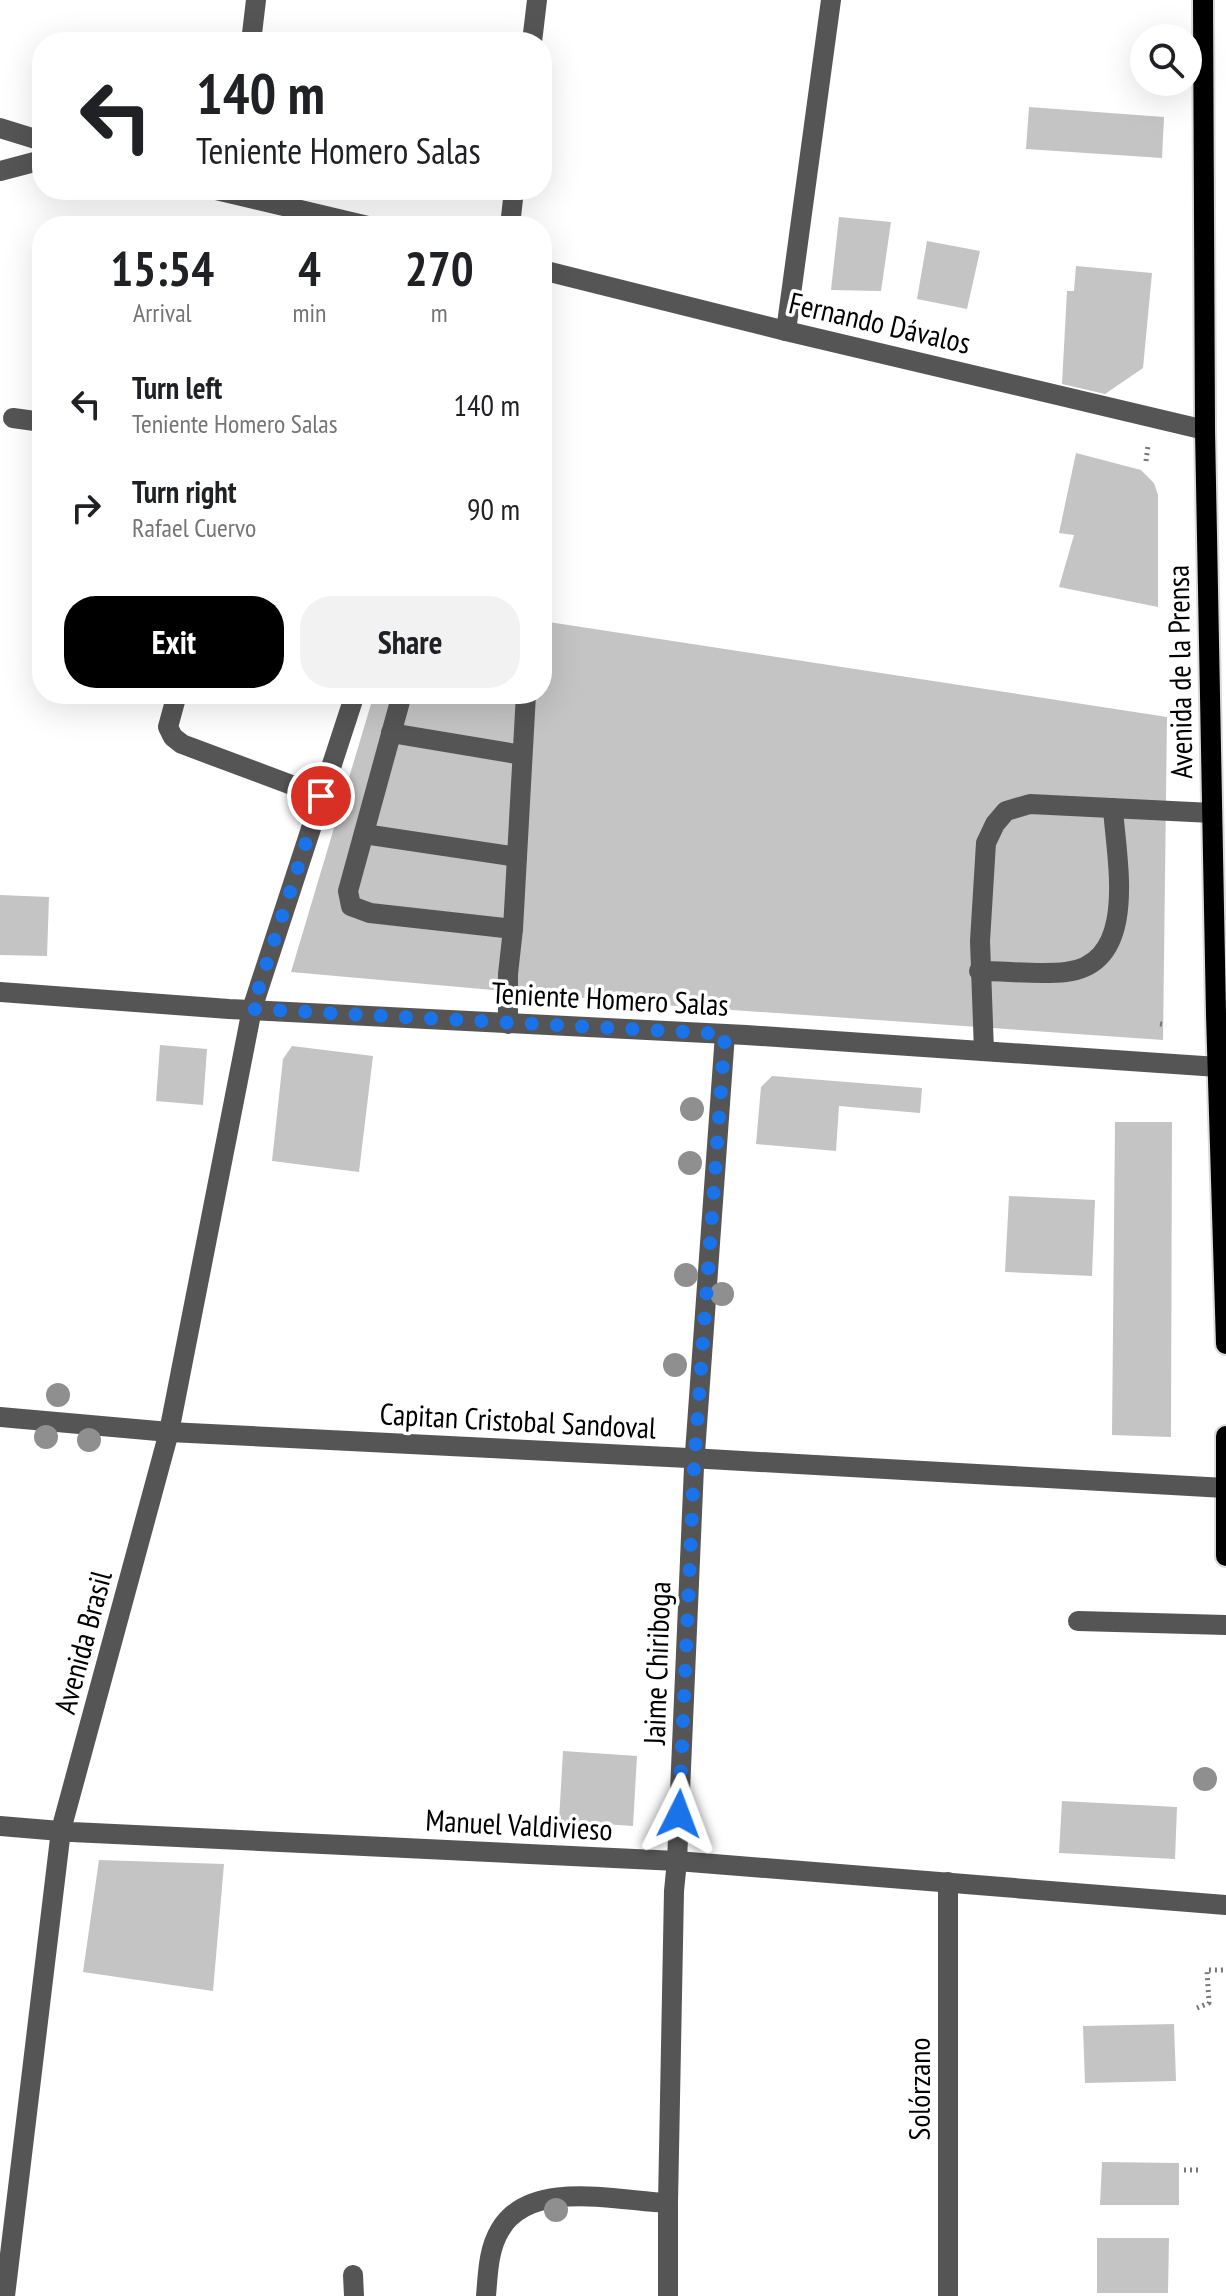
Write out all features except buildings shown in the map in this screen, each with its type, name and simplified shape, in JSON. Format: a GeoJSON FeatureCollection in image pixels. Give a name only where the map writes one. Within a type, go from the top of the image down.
{"type":"FeatureCollection","features":[{"type":"Feature","properties":{"kind":"main road","name":"Avenida de la Prensa"},"geometry":{"type":"LineString","coordinates":[[1203,0],[1205,430],[1212,813],[1222,1063],[1226,1344]]}},
{"type":"Feature","properties":{"kind":"main road"},"geometry":{"type":"LineString","coordinates":[[1226,1436],[1226,1556]]}},
{"type":"Feature","properties":{"kind":"street"},"geometry":{"type":"LineString","coordinates":[[252,32],[256,0]]}},
{"type":"Feature","properties":{"kind":"street"},"geometry":{"type":"LineString","coordinates":[[533,32],[537,0]]}},
{"type":"Feature","properties":{"kind":"street"},"geometry":{"type":"LineString","coordinates":[[786,331],[831,0]]}},
{"type":"Feature","properties":{"kind":"street"},"geometry":{"type":"LineString","coordinates":[[0,128],[32,138]]}},
{"type":"Feature","properties":{"kind":"street"},"geometry":{"type":"LineString","coordinates":[[0,171],[32,163]]}},
{"type":"Feature","properties":{"kind":"street"},"geometry":{"type":"LineString","coordinates":[[250,200],[293,216]]}},
{"type":"Feature","properties":{"kind":"street","name":"Fernando Dávalos"},"geometry":{"type":"LineString","coordinates":[[552,272],[1205,430]]}},
{"type":"Feature","properties":{"kind":"street"},"geometry":{"type":"LineString","coordinates":[[13,418],[32,421]]}},
{"type":"Feature","properties":{"kind":"street"},"geometry":{"type":"LineString","coordinates":[[174,704],[168,727],[173,737],[182,744],[321,796]]}},
{"type":"Feature","properties":{"kind":"street","name":"Avenida Brasil"},"geometry":{"type":"LineString","coordinates":[[5,2296],[61,1830],[169,1432],[252,1009],[352,704]]}},
{"type":"Feature","properties":{"kind":"street"},"geometry":{"type":"LineString","coordinates":[[399,704],[348,891],[351,906],[370,913],[513,929]]}},
{"type":"Feature","properties":{"kind":"street"},"geometry":{"type":"LineString","coordinates":[[508,1024],[508,974],[525,704]]}},
{"type":"Feature","properties":{"kind":"street"},"geometry":{"type":"LineString","coordinates":[[391,733],[522,755]]}},
{"type":"Feature","properties":{"kind":"street"},"geometry":{"type":"LineString","coordinates":[[984,1051],[979,971],[986,843],[995,824],[1006,811],[1030,804],[1212,813]]}},
{"type":"Feature","properties":{"kind":"street"},"geometry":{"type":"LineString","coordinates":[[979,971],[1068,972],[1093,962],[1110,944],[1118,920],[1113,808]]}},
{"type":"Feature","properties":{"kind":"street"},"geometry":{"type":"LineString","coordinates":[[364,834],[517,857]]}},
{"type":"Feature","properties":{"kind":"street","name":"Teniente Homero Salas"},"geometry":{"type":"LineString","coordinates":[[0,992],[508,1024],[1222,1063]]}},
{"type":"Feature","properties":{"kind":"street","name":"Jaime Chiriboga"},"geometry":{"type":"LineString","coordinates":[[668,2296],[674,1891],[695,1458],[725,1034]]}},
{"type":"Feature","properties":{"kind":"street","name":"Capitan Cristobal Sandoval"},"geometry":{"type":"LineString","coordinates":[[0,1417],[169,1432],[1225,1488]]}},
{"type":"Feature","properties":{"kind":"street"},"geometry":{"type":"LineString","coordinates":[[1078,1621],[1226,1625]]}},
{"type":"Feature","properties":{"kind":"street","name":"Manuel Valdivieso"},"geometry":{"type":"LineString","coordinates":[[0,1826],[677,1861],[1226,1905]]}},
{"type":"Feature","properties":{"kind":"street","name":"Solórzano"},"geometry":{"type":"LineString","coordinates":[[948,1882],[948,2296]]}},
{"type":"Feature","properties":{"kind":"street"},"geometry":{"type":"LineString","coordinates":[[486,2296],[491,2251],[499,2232],[507,2219],[524,2206],[552,2197],[668,2203]]}},
{"type":"Feature","properties":{"kind":"path"},"geometry":{"type":"LineString","coordinates":[[1146,461],[1148,445]]}},
{"type":"Feature","properties":{"kind":"path"},"geometry":{"type":"LineString","coordinates":[[1197,2008],[1209,2003],[1207,1970],[1226,1970]]}},
{"type":"Feature","properties":{"kind":"path"},"geometry":{"type":"LineString","coordinates":[[1184,2170],[1198,2170]]}},
{"type":"Feature","properties":{"kind":"route"},"geometry":{"type":"LineString","coordinates":[[321,796],[252,1009],[725,1034],[694,1467],[679,1814]]}}]}
